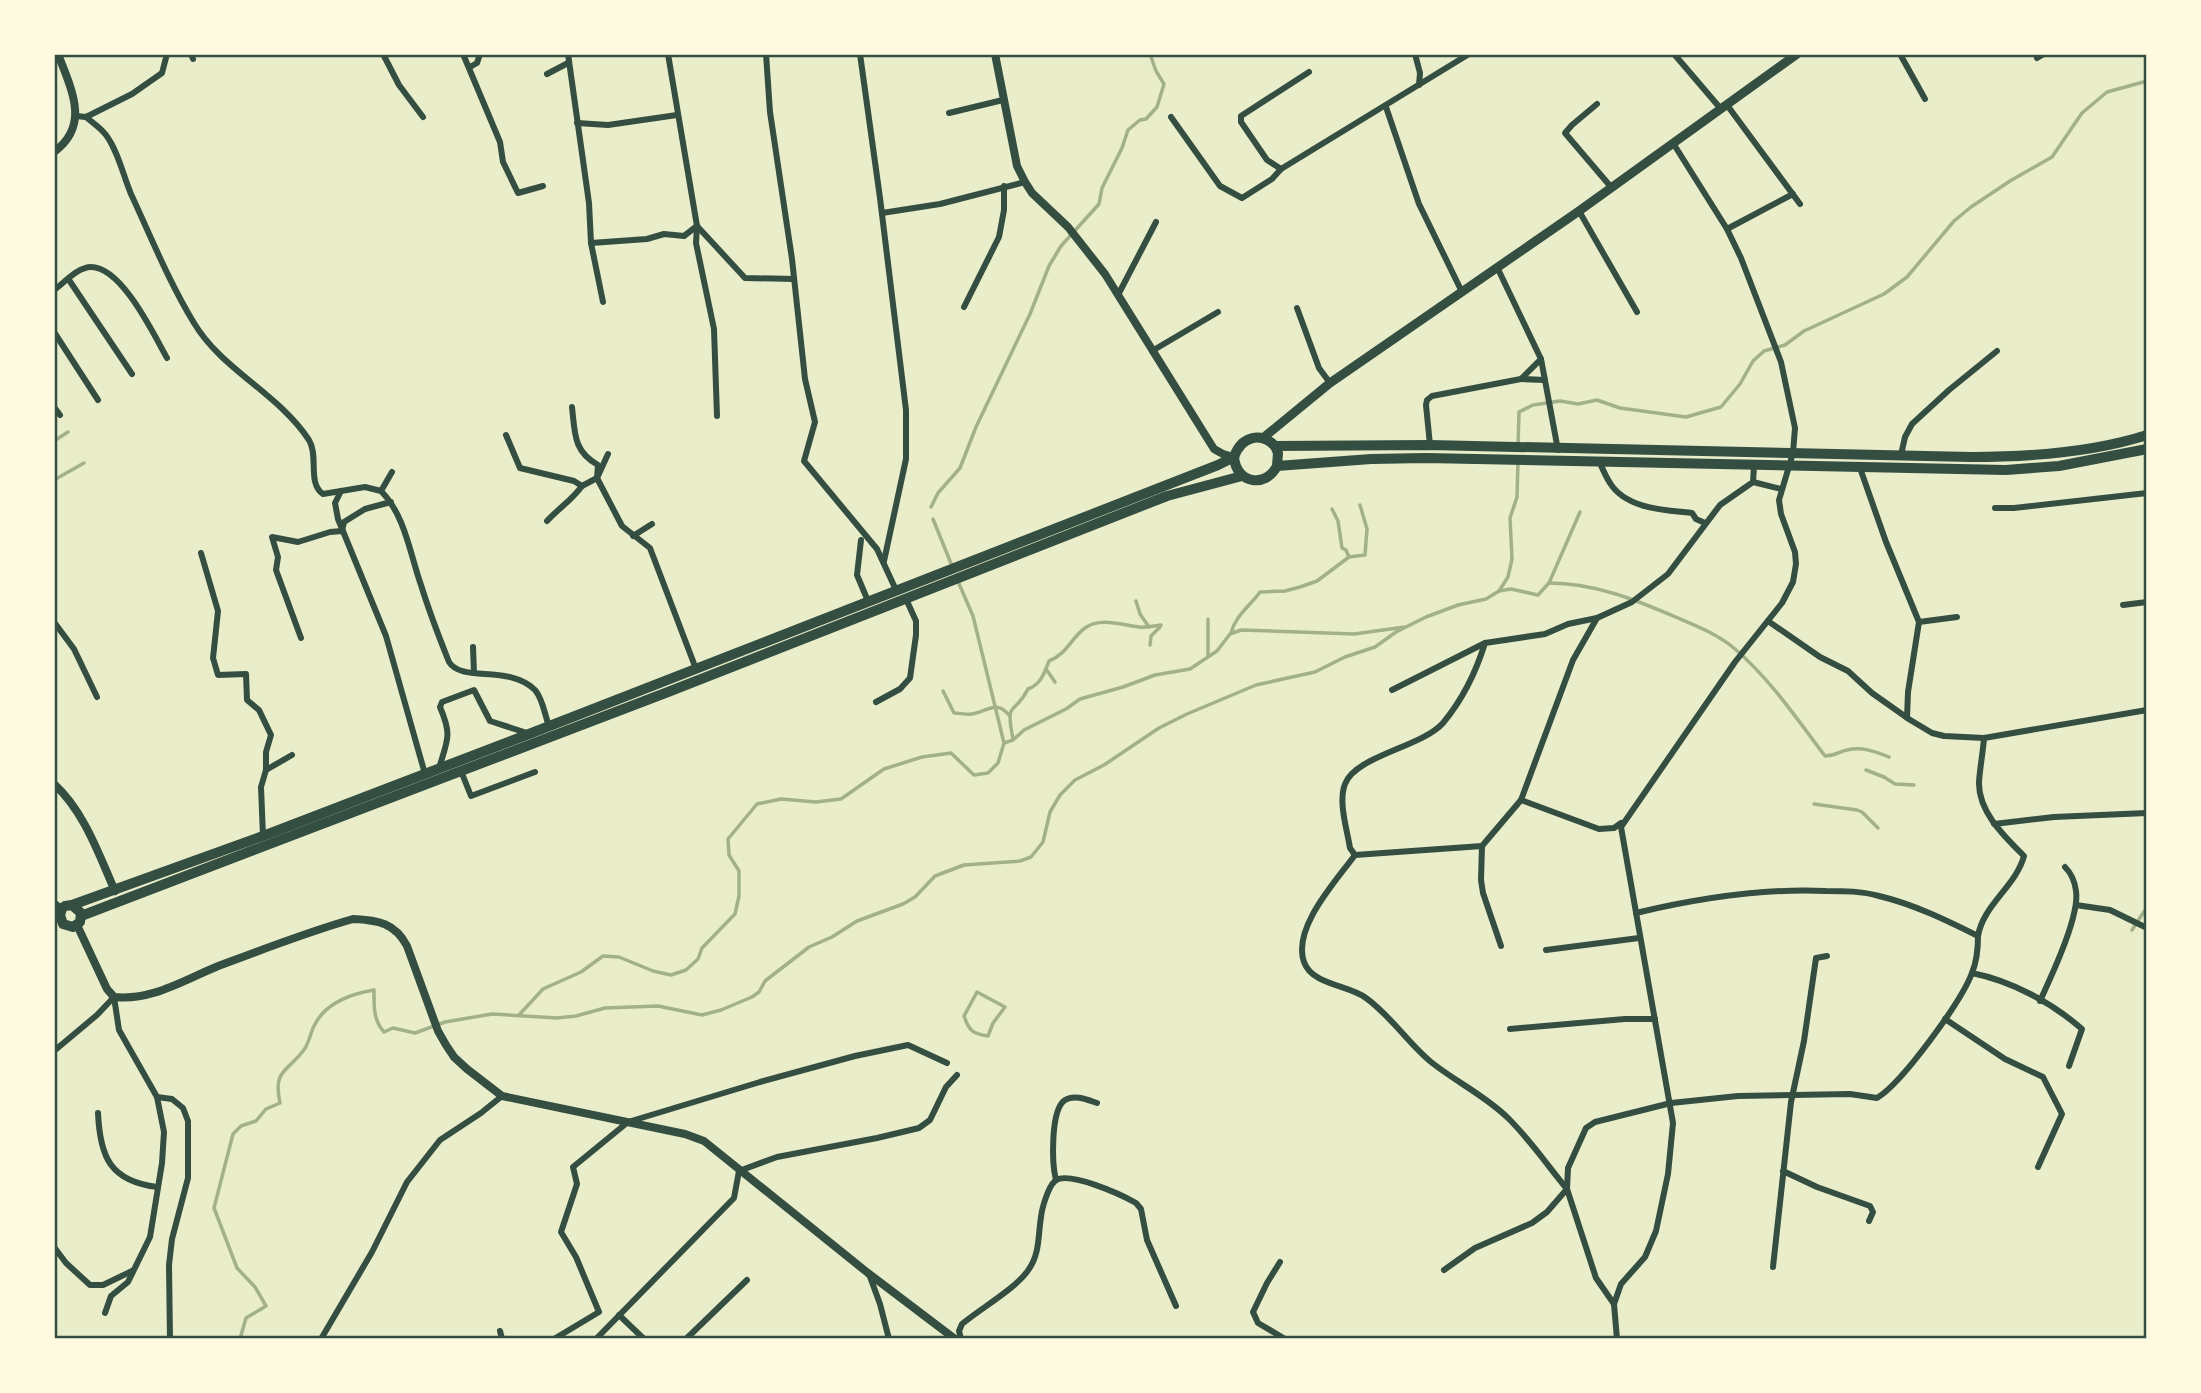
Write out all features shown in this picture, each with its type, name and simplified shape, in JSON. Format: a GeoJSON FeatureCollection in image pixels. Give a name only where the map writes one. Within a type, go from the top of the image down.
{"type":"FeatureCollection","features":[{"type":"Feature","properties":{"kind":"main road"},"geometry":{"type":"LineString","coordinates":[[1264,438],[1330,383],[1579,211],[1797,54]]}},
{"type":"Feature","properties":{"kind":"main road"},"geometry":{"type":"LineString","coordinates":[[1275,446],[1430,445],[2015,456],[2113,444],[2147,435]]}},
{"type":"Feature","properties":{"kind":"main road"},"geometry":{"type":"LineString","coordinates":[[1278,466],[1275,446],[1264,438],[1244,440],[1234,457],[1237,470],[1242,476],[1253,481],[1265,479],[1278,466],[1371,459],[1954,471],[2033,469],[2111,458],[2147,449]]}},
{"type":"Feature","properties":{"kind":"main road"},"geometry":{"type":"LineString","coordinates":[[61,908],[59,925],[68,927],[79,920],[944,584],[962,571],[1234,457]]}},
{"type":"Feature","properties":{"kind":"main road"},"geometry":{"type":"LineString","coordinates":[[61,908],[115,891],[439,769],[939,572],[962,571],[1167,496],[1242,476]]}},
{"type":"Feature","properties":{"kind":"main road"},"geometry":{"type":"LineString","coordinates":[[61,908],[80,911],[79,920]]}},
{"type":"Feature","properties":{"kind":"street"},"geometry":{"type":"LineString","coordinates":[[54,152],[68,140],[76,117],[70,87],[58,54]]}},
{"type":"Feature","properties":{"kind":"street"},"geometry":{"type":"LineString","coordinates":[[76,117],[86,117],[132,94],[165,70],[167,54]]}},
{"type":"Feature","properties":{"kind":"street"},"geometry":{"type":"LineString","coordinates":[[383,54],[400,85],[423,117]]}},
{"type":"Feature","properties":{"kind":"street"},"geometry":{"type":"LineString","coordinates":[[463,54],[500,142],[503,162],[517,193],[543,186]]}},
{"type":"Feature","properties":{"kind":"street"},"geometry":{"type":"LineString","coordinates":[[568,54],[589,203],[591,243],[603,302]]}},
{"type":"Feature","properties":{"kind":"street"},"geometry":{"type":"LineString","coordinates":[[668,54],[697,226],[696,243],[714,329],[717,416]]}},
{"type":"Feature","properties":{"kind":"street"},"geometry":{"type":"LineString","coordinates":[[765,54],[770,112],[805,379],[815,422],[804,461],[877,549],[896,590]]}},
{"type":"Feature","properties":{"kind":"street"},"geometry":{"type":"LineString","coordinates":[[860,54],[906,410],[906,459],[884,561]]}},
{"type":"Feature","properties":{"kind":"street"},"geometry":{"type":"LineString","coordinates":[[995,54],[1017,166],[1024,182],[1068,227],[1118,295],[1214,449],[1234,457]]}},
{"type":"Feature","properties":{"kind":"street"},"geometry":{"type":"LineString","coordinates":[[1415,54],[1420,73],[1419,85]]}},
{"type":"Feature","properties":{"kind":"street"},"geometry":{"type":"LineString","coordinates":[[1171,117],[1220,186],[1242,198],[1272,179],[1281,169],[1469,54]]}},
{"type":"Feature","properties":{"kind":"street"},"geometry":{"type":"LineString","coordinates":[[1674,54],[1724,107],[1800,204]]}},
{"type":"Feature","properties":{"kind":"street"},"geometry":{"type":"LineString","coordinates":[[1900,54],[1925,99]]}},
{"type":"Feature","properties":{"kind":"street"},"geometry":{"type":"LineString","coordinates":[[470,67],[477,63],[479,57]]}},
{"type":"Feature","properties":{"kind":"street"},"geometry":{"type":"LineString","coordinates":[[547,74],[568,63]]}},
{"type":"Feature","properties":{"kind":"street"},"geometry":{"type":"LineString","coordinates":[[1281,169],[1267,160],[1241,122],[1241,116],[1309,72]]}},
{"type":"Feature","properties":{"kind":"street"},"geometry":{"type":"LineString","coordinates":[[949,113],[1003,100]]}},
{"type":"Feature","properties":{"kind":"street"},"geometry":{"type":"LineString","coordinates":[[1597,104],[1565,133],[1611,187]]}},
{"type":"Feature","properties":{"kind":"street"},"geometry":{"type":"LineString","coordinates":[[1385,107],[1419,204],[1462,292]]}},
{"type":"Feature","properties":{"kind":"street"},"geometry":{"type":"LineString","coordinates":[[577,123],[608,125],[677,115]]}},
{"type":"Feature","properties":{"kind":"street"},"geometry":{"type":"LineString","coordinates":[[86,117],[109,139],[129,190],[179,297],[204,338],[287,413],[308,439],[314,452],[315,486],[318,492],[323,494],[365,487],[381,491],[391,502],[406,536],[420,584],[449,662],[456,670],[467,674],[503,675],[534,690],[549,726]]}},
{"type":"Feature","properties":{"kind":"street"},"geometry":{"type":"LineString","coordinates":[[1521,800],[1599,829],[1614,828],[1622,822],[1735,662],[1782,603],[1793,582],[1796,564],[1781,514],[1781,489],[1793,453],[1795,428],[1781,362],[1768,322],[1727,229],[1673,143]]}},
{"type":"Feature","properties":{"kind":"street"},"geometry":{"type":"LineString","coordinates":[[882,213],[940,204],[1024,182]]}},
{"type":"Feature","properties":{"kind":"street"},"geometry":{"type":"LineString","coordinates":[[964,307],[999,237],[1004,210],[1004,186]]}},
{"type":"Feature","properties":{"kind":"street"},"geometry":{"type":"LineString","coordinates":[[1727,229],[1793,194]]}},
{"type":"Feature","properties":{"kind":"street"},"geometry":{"type":"LineString","coordinates":[[1579,211],[1637,312]]}},
{"type":"Feature","properties":{"kind":"street"},"geometry":{"type":"LineString","coordinates":[[1118,295],[1156,222]]}},
{"type":"Feature","properties":{"kind":"street"},"geometry":{"type":"LineString","coordinates":[[697,226],[744,278],[794,279]]}},
{"type":"Feature","properties":{"kind":"street"},"geometry":{"type":"LineString","coordinates":[[591,243],[647,239],[664,234],[684,236],[697,226]]}},
{"type":"Feature","properties":{"kind":"street"},"geometry":{"type":"LineString","coordinates":[[54,290],[77,272],[90,267],[108,274],[138,304],[167,358]]}},
{"type":"Feature","properties":{"kind":"street"},"geometry":{"type":"LineString","coordinates":[[1497,267],[1541,359],[1560,462]]}},
{"type":"Feature","properties":{"kind":"street"},"geometry":{"type":"LineString","coordinates":[[69,280],[132,373]]}},
{"type":"Feature","properties":{"kind":"street"},"geometry":{"type":"LineString","coordinates":[[1297,308],[1319,368],[1330,383]]}},
{"type":"Feature","properties":{"kind":"street"},"geometry":{"type":"LineString","coordinates":[[1152,351],[1218,312]]}},
{"type":"Feature","properties":{"kind":"street"},"geometry":{"type":"LineString","coordinates":[[54,333],[98,400]]}},
{"type":"Feature","properties":{"kind":"street"},"geometry":{"type":"LineString","coordinates":[[1901,455],[1905,437],[1912,424],[1997,351]]}},
{"type":"Feature","properties":{"kind":"street"},"geometry":{"type":"LineString","coordinates":[[1521,379],[1541,359]]}},
{"type":"Feature","properties":{"kind":"street"},"geometry":{"type":"LineString","coordinates":[[1430,445],[1426,405],[1432,396],[1521,379],[1546,384]]}},
{"type":"Feature","properties":{"kind":"street"},"geometry":{"type":"LineString","coordinates":[[54,407],[60,415]]}},
{"type":"Feature","properties":{"kind":"street"},"geometry":{"type":"LineString","coordinates":[[572,407],[579,447],[584,457],[597,465],[597,478],[622,526],[650,548],[696,669]]}},
{"type":"Feature","properties":{"kind":"street"},"geometry":{"type":"LineString","coordinates":[[506,435],[520,468],[574,481],[582,486]]}},
{"type":"Feature","properties":{"kind":"street"},"geometry":{"type":"LineString","coordinates":[[547,521],[575,497],[582,486],[597,478],[608,454]]}},
{"type":"Feature","properties":{"kind":"street"},"geometry":{"type":"LineString","coordinates":[[1600,463],[1611,485],[1624,497],[1645,506],[1692,513],[1704,523]]}},
{"type":"Feature","properties":{"kind":"street"},"geometry":{"type":"LineString","coordinates":[[1392,690],[1485,643],[1530,638],[1568,624],[1597,618],[1632,602],[1668,573],[1720,505],[1752,482],[1754,466]]}},
{"type":"Feature","properties":{"kind":"street"},"geometry":{"type":"LineString","coordinates":[[1860,468],[1886,542],[1919,622],[1906,717]]}},
{"type":"Feature","properties":{"kind":"street"},"geometry":{"type":"LineString","coordinates":[[381,491],[392,472]]}},
{"type":"Feature","properties":{"kind":"street"},"geometry":{"type":"LineString","coordinates":[[1752,482],[1781,489]]}},
{"type":"Feature","properties":{"kind":"street"},"geometry":{"type":"LineString","coordinates":[[341,491],[335,503],[342,531],[386,636],[425,774]]}},
{"type":"Feature","properties":{"kind":"street"},"geometry":{"type":"LineString","coordinates":[[1995,508],[2147,493]]}},
{"type":"Feature","properties":{"kind":"street"},"geometry":{"type":"LineString","coordinates":[[342,531],[344,522],[365,509],[391,502]]}},
{"type":"Feature","properties":{"kind":"street"},"geometry":{"type":"LineString","coordinates":[[633,536],[652,524]]}},
{"type":"Feature","properties":{"kind":"street"},"geometry":{"type":"LineString","coordinates":[[301,638],[276,570],[278,557],[272,537],[298,542],[342,531]]}},
{"type":"Feature","properties":{"kind":"street"},"geometry":{"type":"LineString","coordinates":[[861,540],[857,575],[868,601]]}},
{"type":"Feature","properties":{"kind":"street"},"geometry":{"type":"LineString","coordinates":[[201,553],[218,611],[213,658],[218,675],[246,674],[247,700],[259,710],[271,735],[261,787],[263,836]]}},
{"type":"Feature","properties":{"kind":"street"},"geometry":{"type":"LineString","coordinates":[[876,702],[900,689],[910,678],[916,621],[906,599]]}},
{"type":"Feature","properties":{"kind":"street"},"geometry":{"type":"LineString","coordinates":[[2123,605],[2147,602]]}},
{"type":"Feature","properties":{"kind":"street"},"geometry":{"type":"LineString","coordinates":[[1919,622],[1957,617]]}},
{"type":"Feature","properties":{"kind":"street"},"geometry":{"type":"LineString","coordinates":[[1501,946],[1483,893],[1482,846],[1521,800],[1573,660],[1597,618]]}},
{"type":"Feature","properties":{"kind":"street"},"geometry":{"type":"LineString","coordinates":[[1768,621],[1820,657],[1848,671],[1872,694],[1906,717],[1933,733],[1944,736],[1984,738],[2147,710]]}},
{"type":"Feature","properties":{"kind":"street"},"geometry":{"type":"LineString","coordinates":[[54,622],[74,649],[97,696]]}},
{"type":"Feature","properties":{"kind":"street"},"geometry":{"type":"LineString","coordinates":[[1355,855],[1350,848],[1343,795],[1344,785],[1350,775],[1368,763],[1430,733],[1443,723],[1472,680],[1485,643]]}},
{"type":"Feature","properties":{"kind":"street"},"geometry":{"type":"LineString","coordinates":[[473,647],[474,673]]}},
{"type":"Feature","properties":{"kind":"street"},"geometry":{"type":"LineString","coordinates":[[439,769],[449,736],[440,706],[442,702],[474,690],[490,721],[529,734]]}},
{"type":"Feature","properties":{"kind":"street"},"geometry":{"type":"LineString","coordinates":[[1614,1304],[1596,1278],[1567,1189],[1568,1168],[1586,1128],[1595,1122],[1671,1103],[1738,1096],[1850,1094],[1877,1098],[1891,1087],[1953,1010],[1972,973],[1978,954],[1980,923],[2004,892],[2024,857],[1994,824],[1979,784],[1984,738]]}},
{"type":"Feature","properties":{"kind":"street"},"geometry":{"type":"LineString","coordinates":[[266,771],[292,755]]}},
{"type":"Feature","properties":{"kind":"street"},"geometry":{"type":"LineString","coordinates":[[461,771],[471,796],[535,772]]}},
{"type":"Feature","properties":{"kind":"street"},"geometry":{"type":"LineString","coordinates":[[54,784],[64,793],[87,829],[115,891]]}},
{"type":"Feature","properties":{"kind":"street"},"geometry":{"type":"LineString","coordinates":[[1994,824],[2054,817],[2147,813]]}},
{"type":"Feature","properties":{"kind":"street"},"geometry":{"type":"LineString","coordinates":[[1617,1339],[1614,1304],[1620,1284],[1645,1257],[1656,1231],[1673,1145],[1671,1103],[1639,938],[1621,831],[1622,822]]}},
{"type":"Feature","properties":{"kind":"street"},"geometry":{"type":"LineString","coordinates":[[1355,855],[1482,846]]}},
{"type":"Feature","properties":{"kind":"street"},"geometry":{"type":"LineString","coordinates":[[1355,855],[1319,905],[1303,934],[1302,954],[1306,967],[1316,977],[1351,988],[1366,998],[1430,1061],[1494,1106],[1509,1119],[1567,1189]]}},
{"type":"Feature","properties":{"kind":"street"},"geometry":{"type":"LineString","coordinates":[[2040,1000],[2076,905],[2077,893],[2065,867]]}},
{"type":"Feature","properties":{"kind":"street"},"geometry":{"type":"LineString","coordinates":[[1636,913],[1684,902],[1762,891],[1846,891],[1876,895],[1903,903],[1978,936]]}},
{"type":"Feature","properties":{"kind":"street"},"geometry":{"type":"LineString","coordinates":[[2076,905],[2109,910],[2147,928]]}},
{"type":"Feature","properties":{"kind":"street"},"geometry":{"type":"LineString","coordinates":[[54,1051],[114,997],[141,997],[354,919],[392,926],[401,935],[438,1031],[454,1057],[502,1096],[685,1134],[704,1141],[955,1339]]}},
{"type":"Feature","properties":{"kind":"street"},"geometry":{"type":"LineString","coordinates":[[79,920],[107,989],[114,997],[119,1030],[157,1097],[164,1132],[162,1163],[150,1237],[125,1286],[111,1296],[105,1313]]}},
{"type":"Feature","properties":{"kind":"street"},"geometry":{"type":"LineString","coordinates":[[1546,950],[1639,938]]}},
{"type":"Feature","properties":{"kind":"street"},"geometry":{"type":"LineString","coordinates":[[1773,1267],[1792,1094],[1804,1041],[1816,958],[1826,957]]}},
{"type":"Feature","properties":{"kind":"street"},"geometry":{"type":"LineString","coordinates":[[1972,973],[1995,978],[2040,1000],[2082,1029],[2077,1050],[2069,1066]]}},
{"type":"Feature","properties":{"kind":"street"},"geometry":{"type":"LineString","coordinates":[[1510,1029],[1655,1019]]}},
{"type":"Feature","properties":{"kind":"street"},"geometry":{"type":"LineString","coordinates":[[1945,1019],[2005,1059],[2043,1077],[2062,1114],[2038,1167]]}},
{"type":"Feature","properties":{"kind":"street"},"geometry":{"type":"LineString","coordinates":[[554,1339],[599,1312],[576,1257],[561,1232],[577,1184],[573,1167],[628,1122],[855,1056],[908,1045],[947,1063]]}},
{"type":"Feature","properties":{"kind":"street"},"geometry":{"type":"LineString","coordinates":[[739,1171],[777,1157],[877,1139],[919,1128],[930,1120],[946,1087],[957,1075]]}},
{"type":"Feature","properties":{"kind":"street"},"geometry":{"type":"LineString","coordinates":[[321,1339],[372,1252],[407,1182],[440,1140],[502,1096]]}},
{"type":"Feature","properties":{"kind":"street"},"geometry":{"type":"LineString","coordinates":[[157,1097],[172,1099],[183,1108],[188,1121],[188,1178],[172,1239],[170,1339]]}},
{"type":"Feature","properties":{"kind":"street"},"geometry":{"type":"LineString","coordinates":[[961,1339],[959,1331],[962,1324],[1015,1284],[1036,1257],[1042,1212],[1055,1180],[1052,1152],[1055,1126],[1062,1104],[1075,1098],[1097,1103]]}},
{"type":"Feature","properties":{"kind":"street"},"geometry":{"type":"LineString","coordinates":[[98,1113],[101,1149],[110,1165],[127,1179],[158,1187]]}},
{"type":"Feature","properties":{"kind":"street"},"geometry":{"type":"LineString","coordinates":[[596,1339],[734,1198],[739,1171]]}},
{"type":"Feature","properties":{"kind":"street"},"geometry":{"type":"LineString","coordinates":[[1783,1171],[1870,1206],[1873,1212],[1870,1221]]}},
{"type":"Feature","properties":{"kind":"street"},"geometry":{"type":"LineString","coordinates":[[1055,1180],[1072,1178],[1087,1182],[1136,1202],[1141,1209],[1147,1240],[1176,1306]]}},
{"type":"Feature","properties":{"kind":"street"},"geometry":{"type":"LineString","coordinates":[[1444,1270],[1475,1248],[1532,1223],[1547,1212],[1567,1189]]}},
{"type":"Feature","properties":{"kind":"street"},"geometry":{"type":"LineString","coordinates":[[54,1247],[66,1263],[90,1285],[103,1285],[132,1270]]}},
{"type":"Feature","properties":{"kind":"street"},"geometry":{"type":"LineString","coordinates":[[1280,1262],[1253,1312],[1258,1323],[1285,1339]]}},
{"type":"Feature","properties":{"kind":"street"},"geometry":{"type":"LineString","coordinates":[[868,1273],[889,1339]]}},
{"type":"Feature","properties":{"kind":"street"},"geometry":{"type":"LineString","coordinates":[[686,1339],[747,1280]]}},
{"type":"Feature","properties":{"kind":"street"},"geometry":{"type":"LineString","coordinates":[[619,1315],[643,1339]]}},
{"type":"Feature","properties":{"kind":"waterway"},"geometry":{"type":"LineString","coordinates":[[931,507],[938,493],[960,468],[1049,266],[1061,246],[1099,204],[1102,188],[1128,130],[1140,120],[1146,119],[1157,107],[1164,84],[1150,54]]}},
{"type":"Feature","properties":{"kind":"waterway"},"geometry":{"type":"LineString","coordinates":[[1518,446],[1519,412],[1533,405],[1560,401],[1578,404],[1597,400],[1620,408],[1686,417],[1721,407],[1740,384],[1753,361],[1764,351],[1785,345],[1804,331],[1884,294],[1907,277],[1954,221],[1971,207],[2052,157],[2082,113],[2107,92],[2147,81]]}},
{"type":"Feature","properties":{"kind":"waterway"},"geometry":{"type":"LineString","coordinates":[[54,441],[68,432]]}},
{"type":"Feature","properties":{"kind":"waterway"},"geometry":{"type":"LineString","coordinates":[[240,1339],[246,1318],[266,1306],[255,1287],[237,1268],[214,1208],[233,1134],[241,1126],[256,1121],[266,1109],[280,1103],[278,1084],[282,1073],[305,1048],[314,1026],[331,1006],[347,997],[374,990],[376,1017],[384,1032],[393,1028],[415,1033],[445,1022],[492,1014],[557,1018],[605,1008],[658,1006],[702,1015],[752,997],[759,992],[765,981],[809,947],[832,937],[857,921],[903,904],[915,897],[935,876],[964,865],[1020,861],[1031,857],[1043,842],[1050,812],[1060,795],[1075,780],[1104,765],[1159,728],[1256,685],[1315,672],[1345,657],[1375,647],[1396,632],[1426,617],[1458,605],[1486,599],[1499,591],[1508,577],[1512,559],[1510,518],[1517,497],[1518,461]]}},
{"type":"Feature","properties":{"kind":"waterway"},"geometry":{"type":"LineString","coordinates":[[54,480],[84,463]]}},
{"type":"Feature","properties":{"kind":"waterway"},"geometry":{"type":"LineString","coordinates":[[1231,633],[1239,616],[1260,592],[1285,591],[1300,587],[1317,581],[1349,557],[1365,555],[1367,529],[1360,505]]}},
{"type":"Feature","properties":{"kind":"waterway"},"geometry":{"type":"LineString","coordinates":[[1332,509],[1338,521],[1342,548],[1349,557]]}},
{"type":"Feature","properties":{"kind":"waterway"},"geometry":{"type":"LineString","coordinates":[[1499,591],[1511,589],[1538,595],[1549,583],[1580,512]]}},
{"type":"Feature","properties":{"kind":"waterway"},"geometry":{"type":"LineString","coordinates":[[933,519],[952,566]]}},
{"type":"Feature","properties":{"kind":"waterway"},"geometry":{"type":"LineString","coordinates":[[957,579],[973,616],[1004,743]]}},
{"type":"Feature","properties":{"kind":"waterway"},"geometry":{"type":"LineString","coordinates":[[1549,583],[1599,589],[1647,605],[1708,631],[1735,649],[1760,673],[1825,756],[1858,749],[1889,757]]}},
{"type":"Feature","properties":{"kind":"waterway"},"geometry":{"type":"LineString","coordinates":[[1136,601],[1140,614],[1149,627]]}},
{"type":"Feature","properties":{"kind":"waterway"},"geometry":{"type":"LineString","coordinates":[[1208,619],[1208,656]]}},
{"type":"Feature","properties":{"kind":"waterway"},"geometry":{"type":"LineString","coordinates":[[1013,739],[1010,718],[1012,709],[1028,689],[1039,681],[1049,661],[1060,654],[1085,628],[1104,622],[1142,627],[1161,625]]}},
{"type":"Feature","properties":{"kind":"waterway"},"geometry":{"type":"LineString","coordinates":[[1150,645],[1151,636],[1160,627]]}},
{"type":"Feature","properties":{"kind":"waterway"},"geometry":{"type":"LineString","coordinates":[[519,1015],[543,989],[581,972],[603,956],[619,957],[653,971],[671,975],[686,970],[698,959],[702,948],[735,914],[739,896],[739,871],[729,855],[728,839],[757,804],[781,799],[816,802],[841,799],[884,769],[922,757],[951,753],[974,775],[988,773],[998,763],[1004,743],[1013,740],[1024,730],[1080,699],[1155,675],[1190,669],[1217,651],[1230,634],[1241,630],[1354,634],[1405,627]]}},
{"type":"Feature","properties":{"kind":"waterway"},"geometry":{"type":"LineString","coordinates":[[1046,669],[1055,682]]}},
{"type":"Feature","properties":{"kind":"waterway"},"geometry":{"type":"LineString","coordinates":[[943,691],[954,713],[972,714],[996,707],[1009,715]]}},
{"type":"Feature","properties":{"kind":"waterway"},"geometry":{"type":"LineString","coordinates":[[1866,770],[1895,784],[1914,785]]}},
{"type":"Feature","properties":{"kind":"waterway"},"geometry":{"type":"LineString","coordinates":[[1814,804],[1857,810],[1878,828]]}},
{"type":"Feature","properties":{"kind":"waterway"},"geometry":{"type":"LineString","coordinates":[[2132,930],[2147,907]]}},
{"type":"Feature","properties":{"kind":"waterway"},"geometry":{"type":"LineString","coordinates":[[977,992],[1005,1007],[993,1023],[988,1036],[972,1031],[964,1016],[977,992]]}}]}
